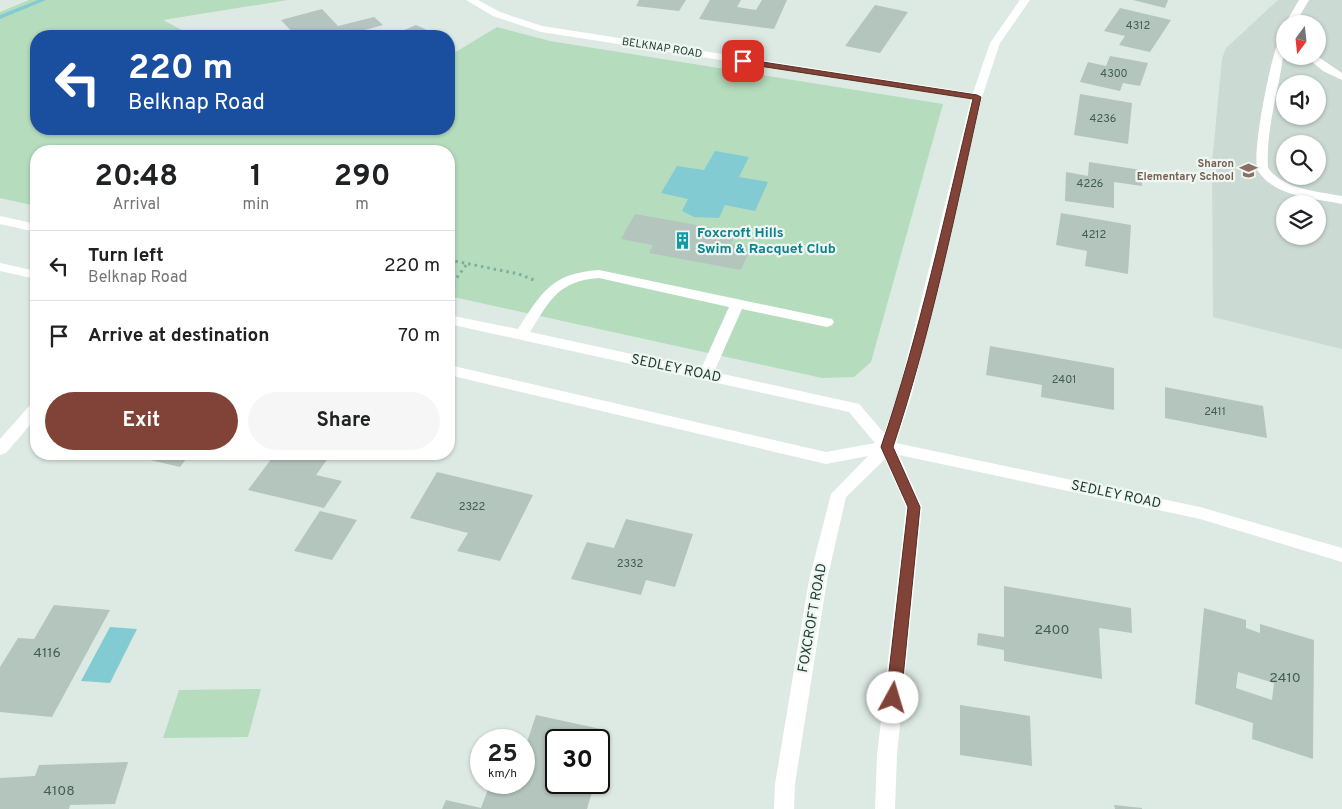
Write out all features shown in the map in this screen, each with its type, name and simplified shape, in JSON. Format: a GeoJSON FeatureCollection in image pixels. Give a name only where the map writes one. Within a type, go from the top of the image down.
{"type":"FeatureCollection","features":[{"type":"Feature","properties":{"kind":"street","name":"BELKNAP ROAD"},"geometry":{"type":"LineString","coordinates":[[471,0],[513,21],[541,29],[977,97]]}},
{"type":"Feature","properties":{"kind":"street","name":"FOXCROFT ROAD"},"geometry":{"type":"LineString","coordinates":[[784,809],[785,784],[818,580],[840,494],[887,447],[905,394],[977,97],[995,43],[1025,0]]}},
{"type":"Feature","properties":{"kind":"street"},"geometry":{"type":"LineString","coordinates":[[1296,15],[1304,0]]}},
{"type":"Feature","properties":{"kind":"street"},"geometry":{"type":"LineString","coordinates":[[1276,65],[1262,168],[1271,179],[1284,185],[1342,200]]}},
{"type":"Feature","properties":{"kind":"street"},"geometry":{"type":"LineString","coordinates":[[1322,65],[1342,77]]}},
{"type":"Feature","properties":{"kind":"street"},"geometry":{"type":"LineString","coordinates":[[0,220],[30,227]]}},
{"type":"Feature","properties":{"kind":"street"},"geometry":{"type":"LineString","coordinates":[[0,266],[30,274]]}},
{"type":"Feature","properties":{"kind":"street"},"geometry":{"type":"LineString","coordinates":[[522,335],[547,295],[561,282],[579,274],[599,274],[827,322]]}},
{"type":"Feature","properties":{"kind":"street"},"geometry":{"type":"LineString","coordinates":[[706,375],[737,304]]}},
{"type":"Feature","properties":{"kind":"street","name":"SEDLEY ROAD"},"geometry":{"type":"LineString","coordinates":[[455,320],[854,408],[887,447]]}},
{"type":"Feature","properties":{"kind":"street","name":"SEDLEY ROAD"},"geometry":{"type":"LineString","coordinates":[[455,371],[826,458],[887,447],[1200,513],[1342,555]]}},
{"type":"Feature","properties":{"kind":"street"},"geometry":{"type":"LineString","coordinates":[[0,449],[30,415]]}},
{"type":"Feature","properties":{"kind":"street"},"geometry":{"type":"LineString","coordinates":[[885,809],[887,755],[914,507],[887,447]]}},
{"type":"Feature","properties":{"kind":"path"},"geometry":{"type":"LineString","coordinates":[[455,261],[519,274],[541,283]]}},
{"type":"Feature","properties":{"kind":"path"},"geometry":{"type":"LineString","coordinates":[[455,280],[467,264]]}},
{"type":"Feature","properties":{"kind":"shaded area","name":"Sharon Elementary School"},"geometry":{"type":"Polygon","coordinates":[[[1278,0],[1342,0],[1342,349],[1213,317],[1212,163],[1222,59],[1226,48],[1278,0]]]}},
{"type":"Feature","properties":{"kind":"green space"},"geometry":{"type":"Polygon","coordinates":[[[29,0],[288,0],[163,20],[182,30],[30,30],[30,135],[455,135],[455,52],[497,27],[550,41],[943,104],[871,362],[854,377],[822,378],[455,297],[455,145],[30,145],[30,205],[0,198],[0,12],[29,0]]]}},
{"type":"Feature","properties":{"kind":"green space"},"geometry":{"type":"Polygon","coordinates":[[[261,689],[248,737],[163,738],[179,690],[261,689]]]}},
{"type":"Feature","properties":{"kind":"water"},"geometry":{"type":"Polygon","coordinates":[[[715,151],[749,157],[739,177],[768,182],[755,211],[725,205],[719,218],[694,217],[682,211],[688,199],[661,193],[677,166],[704,170],[715,151]]]}},
{"type":"Feature","properties":{"kind":"water"},"geometry":{"type":"Polygon","coordinates":[[[110,627],[137,629],[110,683],[81,681],[110,627]]]}},
{"type":"Feature","properties":{"kind":"building"},"geometry":{"type":"Polygon","coordinates":[[[639,0],[686,0],[679,11],[636,6],[639,0]]]}},
{"type":"Feature","properties":{"kind":"building"},"geometry":{"type":"Polygon","coordinates":[[[710,0],[741,0],[737,7],[756,10],[762,0],[787,0],[774,29],[699,19],[710,0]]]}},
{"type":"Feature","properties":{"kind":"building"},"geometry":{"type":"Polygon","coordinates":[[[1133,0],[1168,0],[1165,8],[1133,0]]]}},
{"type":"Feature","properties":{"kind":"building"},"geometry":{"type":"Polygon","coordinates":[[[875,5],[908,12],[880,53],[845,46],[875,5]]]}},
{"type":"Feature","properties":{"kind":"building"},"geometry":{"type":"Polygon","coordinates":[[[1120,8],[1171,20],[1150,52],[1119,45],[1125,36],[1104,31],[1120,8]]]}},
{"type":"Feature","properties":{"kind":"building"},"geometry":{"type":"Polygon","coordinates":[[[322,9],[338,26],[374,17],[383,25],[365,30],[290,30],[281,20],[322,9]]]}},
{"type":"Feature","properties":{"kind":"building"},"geometry":{"type":"Polygon","coordinates":[[[416,25],[427,30],[405,30],[416,25]]]}},
{"type":"Feature","properties":{"kind":"building"},"geometry":{"type":"Polygon","coordinates":[[[1110,56],[1148,63],[1140,86],[1123,83],[1120,91],[1080,82],[1088,62],[1106,66],[1110,56]]]}},
{"type":"Feature","properties":{"kind":"building"},"geometry":{"type":"Polygon","coordinates":[[[1080,94],[1132,103],[1128,144],[1074,135],[1080,94]]]}},
{"type":"Feature","properties":{"kind":"building"},"geometry":{"type":"Polygon","coordinates":[[[1089,162],[1141,170],[1142,186],[1114,182],[1114,208],[1065,201],[1066,172],[1088,176],[1089,162]]]}},
{"type":"Feature","properties":{"kind":"building"},"geometry":{"type":"Polygon","coordinates":[[[1061,213],[1131,225],[1128,274],[1085,266],[1087,251],[1056,245],[1061,213]]]}},
{"type":"Feature","properties":{"kind":"building","name":"Foxcroft Hills Swim & Racquet Club"},"geometry":{"type":"Polygon","coordinates":[[[635,214],[736,232],[731,244],[751,247],[741,270],[649,253],[653,245],[621,239],[635,214]]]}},
{"type":"Feature","properties":{"kind":"building"},"geometry":{"type":"Polygon","coordinates":[[[990,346],[1114,368],[1114,410],[1041,397],[1042,385],[986,375],[990,346]]]}},
{"type":"Feature","properties":{"kind":"building"},"geometry":{"type":"Polygon","coordinates":[[[1165,387],[1263,406],[1267,438],[1165,418],[1165,387]]]}},
{"type":"Feature","properties":{"kind":"building"},"geometry":{"type":"Polygon","coordinates":[[[150,460],[185,460],[180,467],[150,460]]]}},
{"type":"Feature","properties":{"kind":"building"},"geometry":{"type":"Polygon","coordinates":[[[270,460],[327,460],[316,475],[342,481],[324,508],[248,490],[270,460]]]}},
{"type":"Feature","properties":{"kind":"building"},"geometry":{"type":"Polygon","coordinates":[[[437,472],[533,495],[500,561],[457,551],[468,533],[410,518],[437,472]]]}},
{"type":"Feature","properties":{"kind":"building"},"geometry":{"type":"Polygon","coordinates":[[[320,511],[357,520],[332,560],[294,551],[320,511]]]}},
{"type":"Feature","properties":{"kind":"building"},"geometry":{"type":"Polygon","coordinates":[[[626,519],[693,534],[675,587],[646,580],[641,595],[571,579],[587,542],[614,548],[626,519]]]}},
{"type":"Feature","properties":{"kind":"building"},"geometry":{"type":"Polygon","coordinates":[[[1004,586],[1131,608],[1132,633],[1099,628],[1102,679],[1004,661],[1004,650],[977,645],[978,633],[1004,637],[1004,586]]]}},
{"type":"Feature","properties":{"kind":"building"},"geometry":{"type":"Polygon","coordinates":[[[54,605],[110,610],[52,717],[0,712],[0,667],[18,638],[34,639],[54,605]]]}},
{"type":"Feature","properties":{"kind":"building"},"geometry":{"type":"Polygon","coordinates":[[[1204,608],[1246,620],[1246,628],[1260,633],[1260,624],[1314,640],[1313,759],[1252,739],[1253,723],[1195,704],[1204,608]],[[1238,672],[1236,688],[1272,700],[1274,683],[1238,672]]]}},
{"type":"Feature","properties":{"kind":"building"},"geometry":{"type":"Polygon","coordinates":[[[960,705],[1030,716],[1032,766],[960,755],[960,705]]]}},
{"type":"Feature","properties":{"kind":"building"},"geometry":{"type":"Polygon","coordinates":[[[536,715],[601,729],[545,729],[545,794],[591,794],[587,809],[442,809],[446,800],[481,808],[486,794],[535,794],[535,729],[531,729],[536,715]]]}},
{"type":"Feature","properties":{"kind":"building"},"geometry":{"type":"Polygon","coordinates":[[[128,762],[115,804],[70,805],[69,809],[0,809],[0,778],[35,776],[39,765],[128,762]]]}},
{"type":"Feature","properties":{"kind":"building"},"geometry":{"type":"Polygon","coordinates":[[[1114,805],[1142,808],[1142,809],[1115,809],[1114,805]]]}},
{"type":"Feature","properties":{"kind":"waterway"},"geometry":{"type":"LineString","coordinates":[[0,17],[43,0]]}},
{"type":"Feature","properties":{"kind":"place","name":"Sharon Elementary School"},"geometry":{"type":"Point","coordinates":[1248,170]}},
{"type":"Feature","properties":{"kind":"place","name":"Foxcroft Hills Swim & Racquet Club"},"geometry":{"type":"Point","coordinates":[683,241]}},
{"type":"Feature","properties":{"kind":"route"},"geometry":{"type":"LineString","coordinates":[[743,61],[977,97],[905,394],[887,447],[914,507],[893,698]]}}]}
